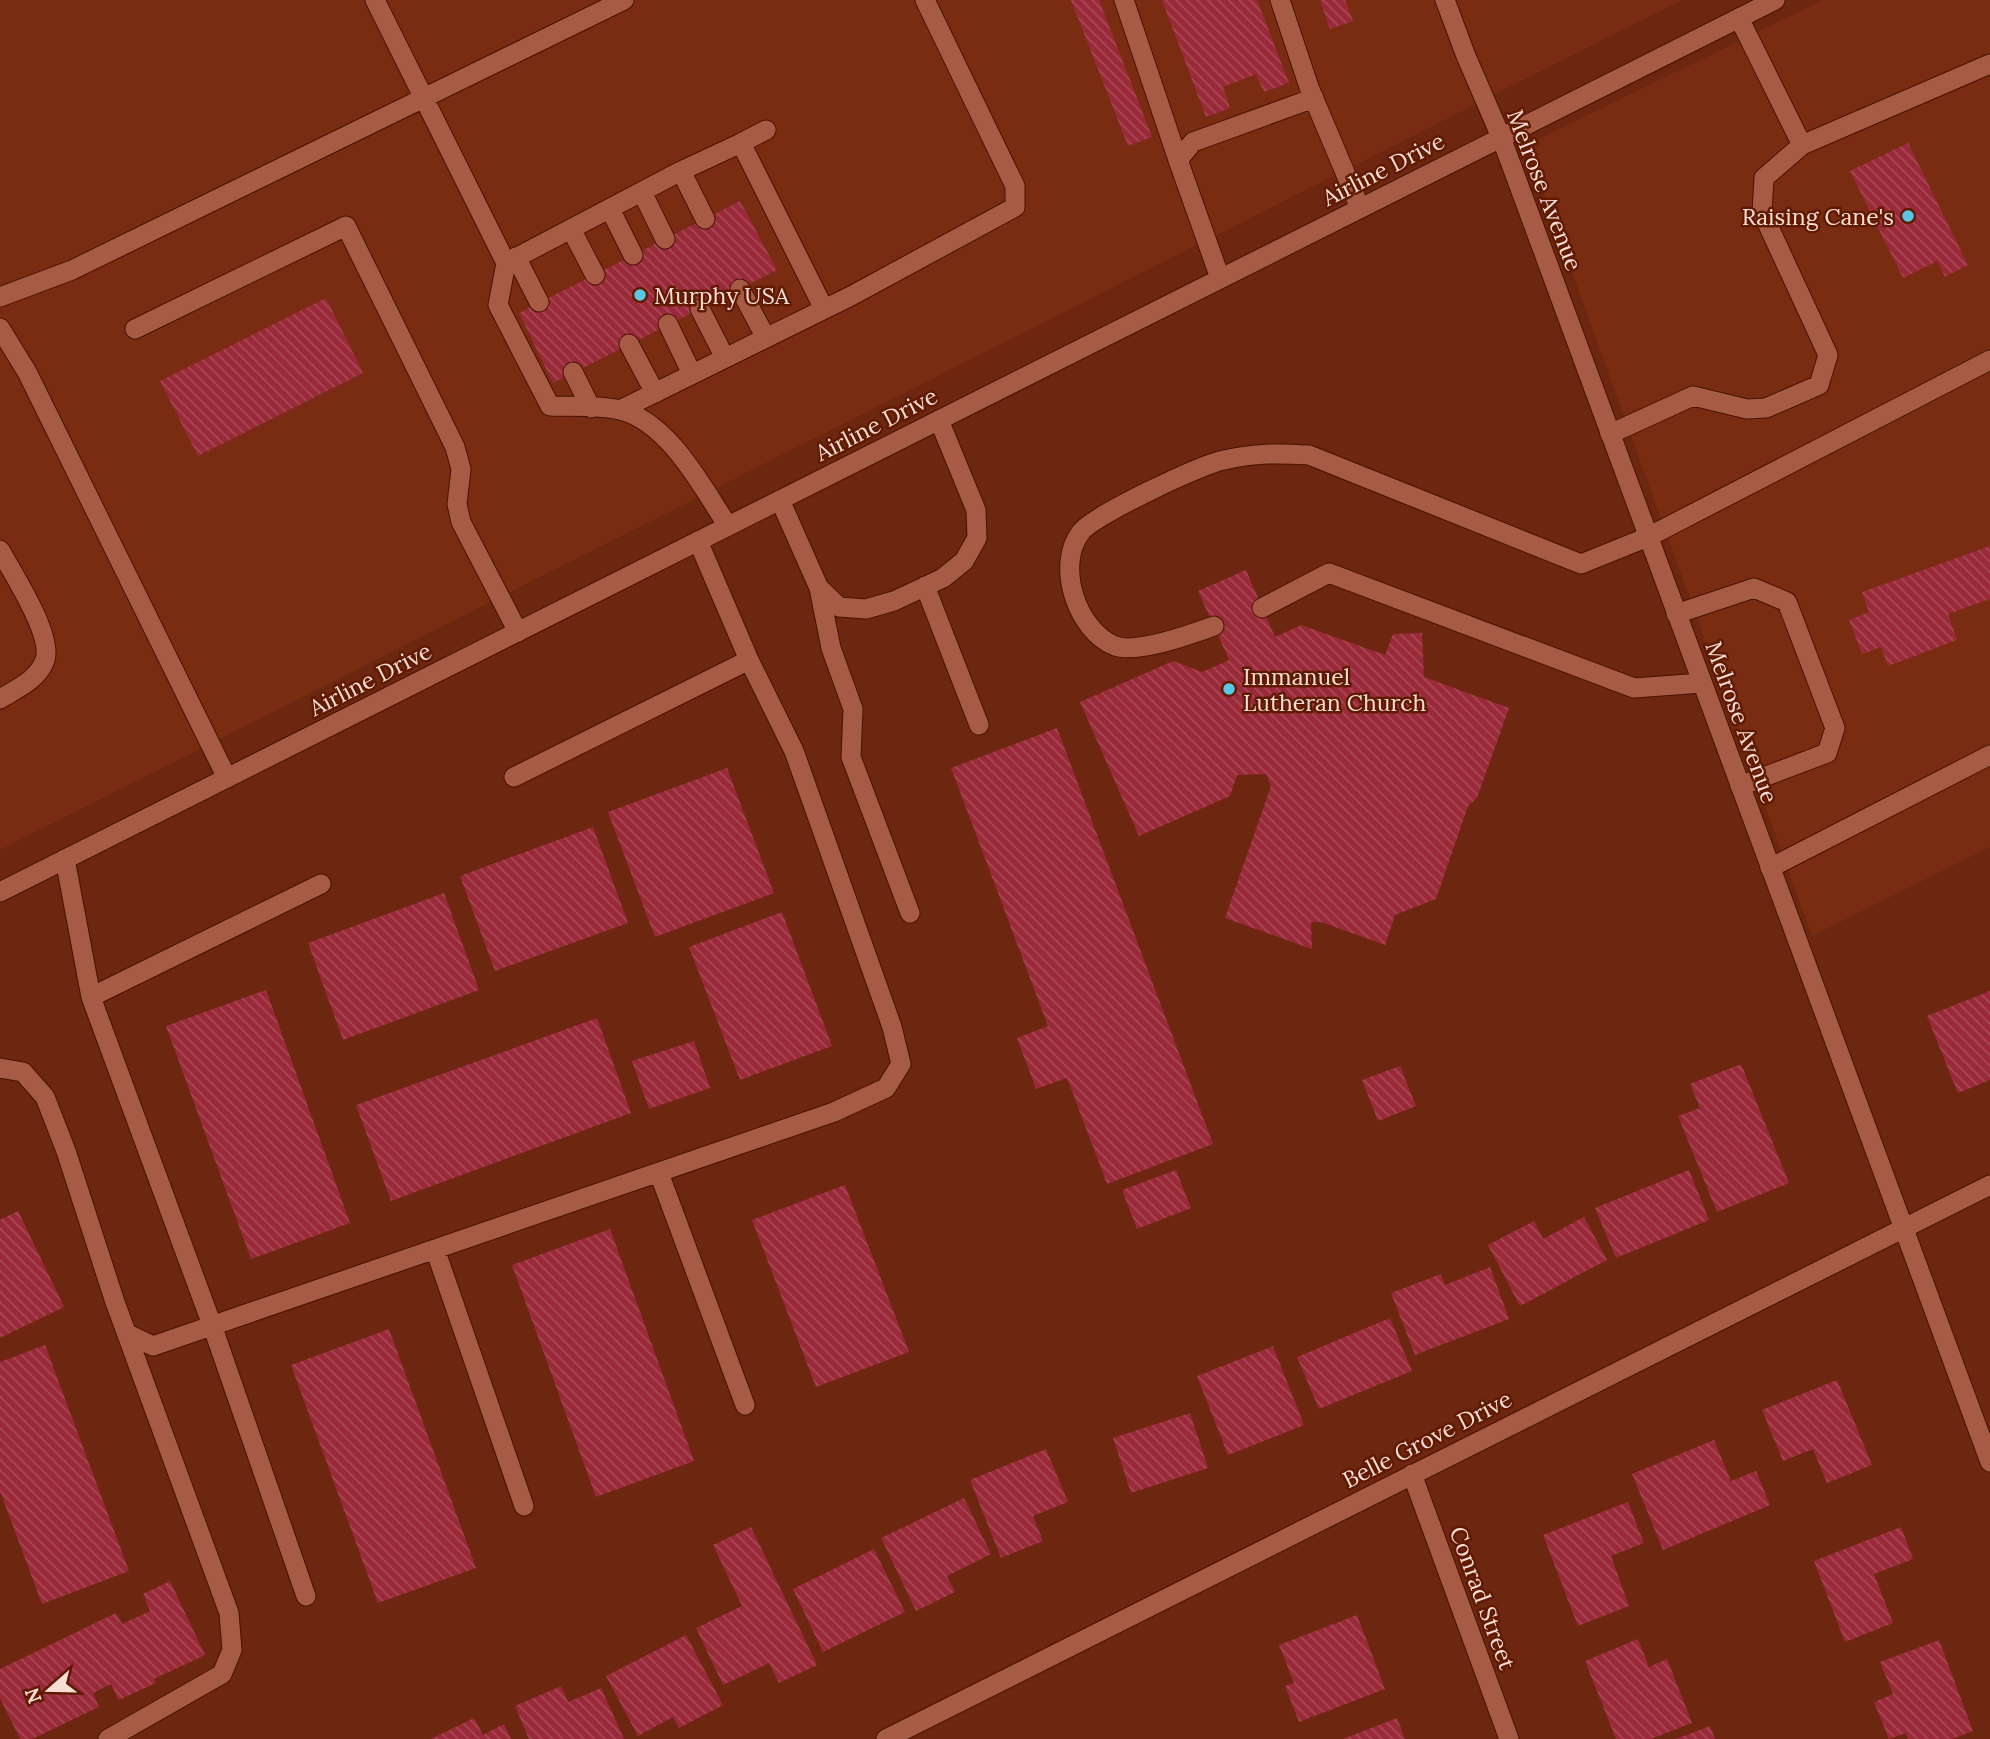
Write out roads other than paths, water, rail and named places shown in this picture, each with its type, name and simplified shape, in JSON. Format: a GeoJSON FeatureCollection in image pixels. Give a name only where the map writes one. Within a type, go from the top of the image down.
{"type":"FeatureCollection","features":[{"type":"Feature","properties":{"kind":"street"},"geometry":{"type":"LineString","coordinates":[[375,0],[511,260],[539,302]]}},
{"type":"Feature","properties":{"kind":"street"},"geometry":{"type":"LineString","coordinates":[[0,297],[72,270],[624,0]]}},
{"type":"Feature","properties":{"kind":"street"},"geometry":{"type":"LineString","coordinates":[[620,411],[824,309],[1015,207],[1015,186],[925,0]]}},
{"type":"Feature","properties":{"kind":"street"},"geometry":{"type":"LineString","coordinates":[[1124,0],[1220,278]]}},
{"type":"Feature","properties":{"kind":"street"},"geometry":{"type":"LineString","coordinates":[[1280,0],[1314,98],[1360,208]]}},
{"type":"Feature","properties":{"kind":"street","name":"Melrose Avenue"},"geometry":{"type":"LineString","coordinates":[[1445,0],[1500,137],[1990,1462]]}},
{"type":"Feature","properties":{"kind":"street","name":"Airline Drive"},"geometry":{"type":"LineString","coordinates":[[0,892],[1775,0]]}},
{"type":"Feature","properties":{"kind":"street"},"geometry":{"type":"LineString","coordinates":[[1739,18],[1802,145]]}},
{"type":"Feature","properties":{"kind":"street"},"geometry":{"type":"LineString","coordinates":[[1610,434],[1693,396],[1747,410],[1766,408],[1819,385],[1828,355],[1762,212],[1764,178],[1802,145],[1990,64]]}},
{"type":"Feature","properties":{"kind":"street"},"geometry":{"type":"LineString","coordinates":[[1178,160],[1193,142],[1314,98]]}},
{"type":"Feature","properties":{"kind":"street"},"geometry":{"type":"LineString","coordinates":[[728,526],[668,439],[638,418],[620,411],[550,406],[498,305],[511,260],[766,130]]}},
{"type":"Feature","properties":{"kind":"street"},"geometry":{"type":"LineString","coordinates":[[741,143],[824,309]]}},
{"type":"Feature","properties":{"kind":"street"},"geometry":{"type":"LineString","coordinates":[[681,172],[705,219]]}},
{"type":"Feature","properties":{"kind":"street"},"geometry":{"type":"LineString","coordinates":[[642,192],[666,239]]}},
{"type":"Feature","properties":{"kind":"street"},"geometry":{"type":"LineString","coordinates":[[610,209],[633,255]]}},
{"type":"Feature","properties":{"kind":"street"},"geometry":{"type":"LineString","coordinates":[[135,330],[346,226],[455,447],[461,469],[457,504],[461,522],[518,632]]}},
{"type":"Feature","properties":{"kind":"street"},"geometry":{"type":"LineString","coordinates":[[571,229],[595,275]]}},
{"type":"Feature","properties":{"kind":"street"},"geometry":{"type":"LineString","coordinates":[[740,289],[766,338]]}},
{"type":"Feature","properties":{"kind":"street"},"geometry":{"type":"LineString","coordinates":[[700,309],[725,358]]}},
{"type":"Feature","properties":{"kind":"street"},"geometry":{"type":"LineString","coordinates":[[667,324],[692,374]]}},
{"type":"Feature","properties":{"kind":"street"},"geometry":{"type":"LineString","coordinates":[[0,328],[27,372],[227,778]]}},
{"type":"Feature","properties":{"kind":"street"},"geometry":{"type":"LineString","coordinates":[[629,344],[655,393]]}},
{"type":"Feature","properties":{"kind":"street"},"geometry":{"type":"LineString","coordinates":[[1214,626],[1150,646],[1116,646],[1108,641],[1092,629],[1074,598],[1068,562],[1081,531],[1116,507],[1220,460],[1272,452],[1309,455],[1581,564],[1648,537],[1990,360]]}},
{"type":"Feature","properties":{"kind":"street"},"geometry":{"type":"LineString","coordinates":[[573,372],[591,408]]}},
{"type":"Feature","properties":{"kind":"street"},"geometry":{"type":"LineString","coordinates":[[819,588],[839,607],[866,609],[894,601],[943,578],[964,561],[976,538],[976,510],[939,420]]}},
{"type":"Feature","properties":{"kind":"street"},"geometry":{"type":"LineString","coordinates":[[779,500],[819,588],[831,648],[853,709],[851,757],[910,914]]}},
{"type":"Feature","properties":{"kind":"street"},"geometry":{"type":"LineString","coordinates":[[128,1335],[153,1346],[834,1112],[886,1087],[901,1065],[892,1027],[794,751],[749,660],[698,541]]}},
{"type":"Feature","properties":{"kind":"street"},"geometry":{"type":"LineString","coordinates":[[0,550],[43,630],[45,660],[29,682],[0,699]]}},
{"type":"Feature","properties":{"kind":"street"},"geometry":{"type":"LineString","coordinates":[[1262,608],[1329,573],[1634,688],[1702,683]]}},
{"type":"Feature","properties":{"kind":"street"},"geometry":{"type":"LineString","coordinates":[[925,586],[979,726]]}},
{"type":"Feature","properties":{"kind":"street"},"geometry":{"type":"LineString","coordinates":[[1676,614],[1754,587],[1787,602],[1835,728],[1826,753],[1740,786]]}},
{"type":"Feature","properties":{"kind":"street"},"geometry":{"type":"LineString","coordinates":[[514,777],[749,660]]}},
{"type":"Feature","properties":{"kind":"street"},"geometry":{"type":"LineString","coordinates":[[1770,868],[1990,755]]}},
{"type":"Feature","properties":{"kind":"street"},"geometry":{"type":"LineString","coordinates":[[65,859],[91,997],[212,1325],[306,1595]]}},
{"type":"Feature","properties":{"kind":"street"},"geometry":{"type":"LineString","coordinates":[[91,997],[321,884]]}},
{"type":"Feature","properties":{"kind":"street"},"geometry":{"type":"LineString","coordinates":[[0,1068],[23,1072],[45,1097],[66,1151],[115,1302],[229,1613],[232,1650],[222,1674],[107,1739]]}},
{"type":"Feature","properties":{"kind":"street"},"geometry":{"type":"LineString","coordinates":[[659,1172],[745,1405]]}},
{"type":"Feature","properties":{"kind":"street","name":"Belle Grove Drive"},"geometry":{"type":"LineString","coordinates":[[886,1739],[1990,1185]]}},
{"type":"Feature","properties":{"kind":"street"},"geometry":{"type":"LineString","coordinates":[[435,1249],[524,1506]]}},
{"type":"Feature","properties":{"kind":"street","name":"Conrad Street"},"geometry":{"type":"LineString","coordinates":[[1412,1474],[1509,1739]]}},
{"type":"Feature","properties":{"kind":"place","name":"Raising Cane's"},"geometry":{"type":"Point","coordinates":[1908,216]}},
{"type":"Feature","properties":{"kind":"place","name":"Murphy USA"},"geometry":{"type":"Point","coordinates":[640,295]}},
{"type":"Feature","properties":{"kind":"place","name":"Immanuel Lutheran Church"},"geometry":{"type":"Point","coordinates":[1229,689]}}]}
